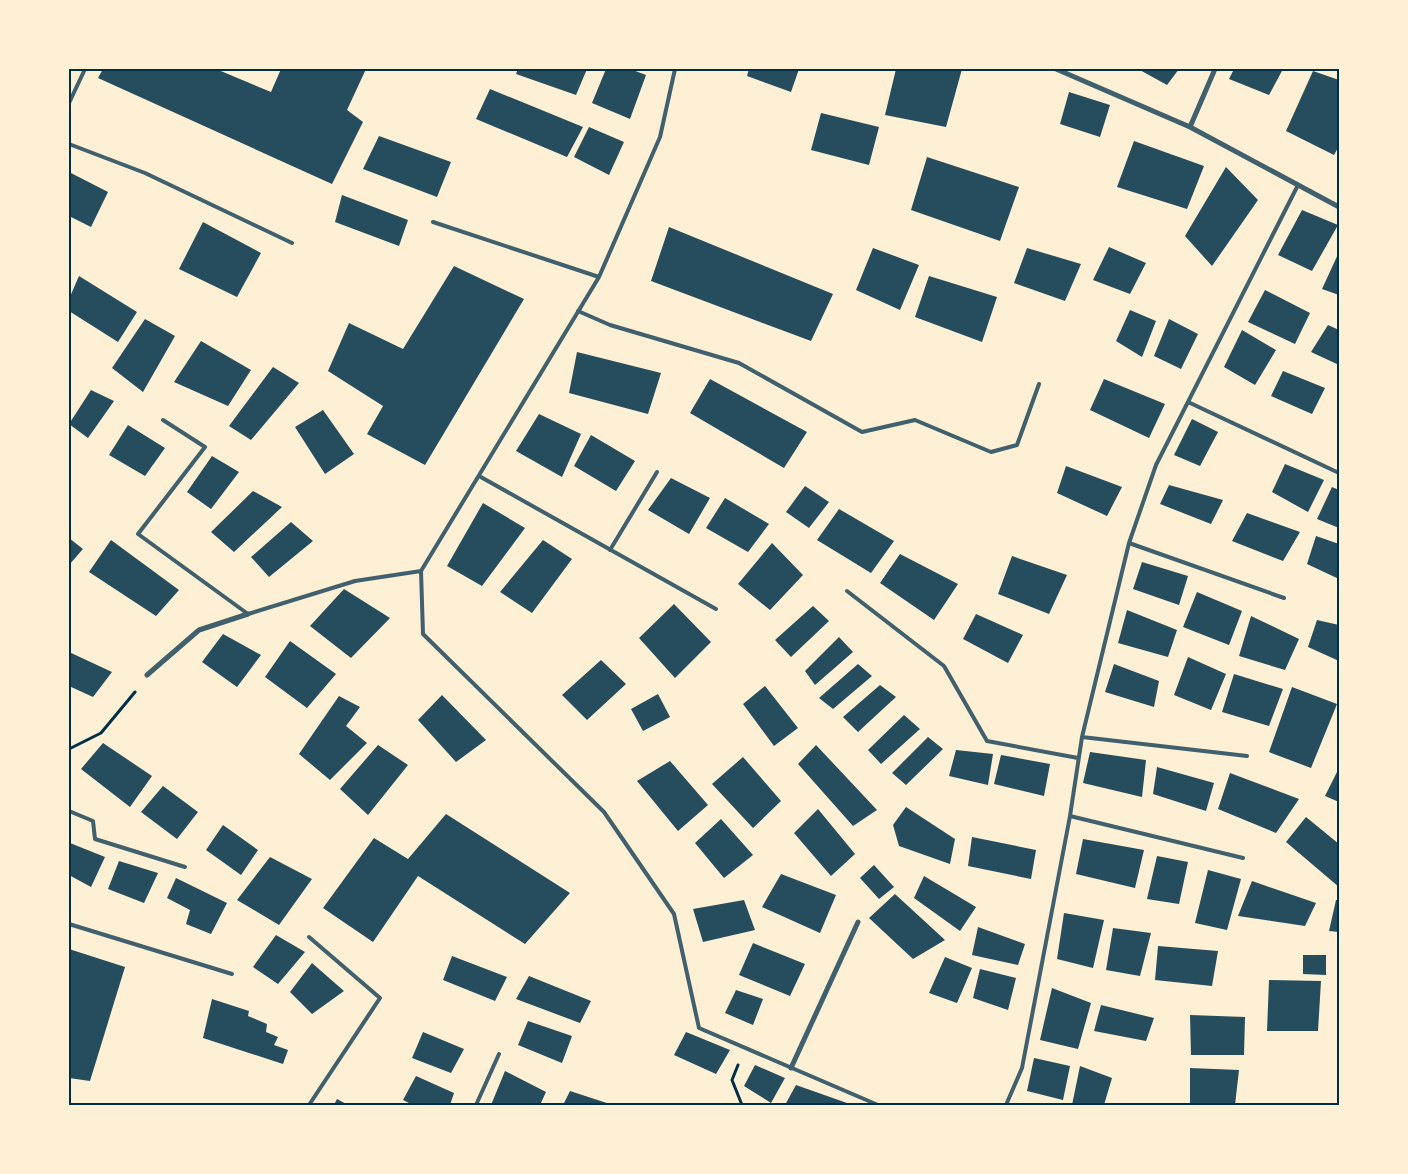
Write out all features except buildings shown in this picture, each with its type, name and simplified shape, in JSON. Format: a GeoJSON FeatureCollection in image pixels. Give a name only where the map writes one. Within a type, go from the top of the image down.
{"type":"FeatureCollection","features":[{"type":"Feature","properties":{"kind":"street"},"geometry":{"type":"LineString","coordinates":[[1056,69],[1190,127],[1339,207]]}},
{"type":"Feature","properties":{"kind":"street"},"geometry":{"type":"LineString","coordinates":[[1190,127],[1215,69]]}},
{"type":"Feature","properties":{"kind":"street"},"geometry":{"type":"LineString","coordinates":[[147,676],[198,630],[248,614]]}},
{"type":"Feature","properties":{"kind":"street"},"geometry":{"type":"LineString","coordinates":[[790,1068],[858,922]]}},
{"type":"Feature","properties":{"kind":"lane"},"geometry":{"type":"LineString","coordinates":[[69,103],[85,69]]}},
{"type":"Feature","properties":{"kind":"lane"},"geometry":{"type":"LineString","coordinates":[[674,69],[660,137],[600,277],[421,571],[423,634],[604,812],[674,914],[700,1028],[878,1105]]}},
{"type":"Feature","properties":{"kind":"lane"},"geometry":{"type":"LineString","coordinates":[[69,144],[145,172],[292,243]]}},
{"type":"Feature","properties":{"kind":"lane"},"geometry":{"type":"LineString","coordinates":[[1006,1105],[1022,1068],[1070,816],[1082,737],[1128,543],[1156,465],[1298,185]]}},
{"type":"Feature","properties":{"kind":"lane"},"geometry":{"type":"LineString","coordinates":[[433,222],[600,277]]}},
{"type":"Feature","properties":{"kind":"lane"},"geometry":{"type":"LineString","coordinates":[[578,311],[610,325],[739,363],[862,432],[915,420],[990,452],[1017,446],[1039,384]]}},
{"type":"Feature","properties":{"kind":"lane"},"geometry":{"type":"LineString","coordinates":[[1188,402],[1339,473]]}},
{"type":"Feature","properties":{"kind":"lane"},"geometry":{"type":"LineString","coordinates":[[163,420],[205,447],[138,534],[248,614],[355,581],[421,571]]}},
{"type":"Feature","properties":{"kind":"lane"},"geometry":{"type":"LineString","coordinates":[[610,550],[657,472]]}},
{"type":"Feature","properties":{"kind":"lane"},"geometry":{"type":"LineString","coordinates":[[479,476],[716,609]]}},
{"type":"Feature","properties":{"kind":"lane"},"geometry":{"type":"LineString","coordinates":[[1128,543],[1284,598]]}},
{"type":"Feature","properties":{"kind":"lane"},"geometry":{"type":"LineString","coordinates":[[847,591],[944,666],[987,741],[1078,758]]}},
{"type":"Feature","properties":{"kind":"lane"},"geometry":{"type":"LineString","coordinates":[[1082,737],[1247,756]]}},
{"type":"Feature","properties":{"kind":"lane"},"geometry":{"type":"LineString","coordinates":[[69,811],[93,821],[95,838],[185,867]]}},
{"type":"Feature","properties":{"kind":"lane"},"geometry":{"type":"LineString","coordinates":[[1070,816],[1243,858]]}},
{"type":"Feature","properties":{"kind":"lane"},"geometry":{"type":"LineString","coordinates":[[69,924],[232,974]]}},
{"type":"Feature","properties":{"kind":"lane"},"geometry":{"type":"LineString","coordinates":[[309,936],[380,998],[309,1105]]}},
{"type":"Feature","properties":{"kind":"lane"},"geometry":{"type":"LineString","coordinates":[[476,1105],[500,1054]]}},
{"type":"Feature","properties":{"kind":"path"},"geometry":{"type":"LineString","coordinates":[[69,749],[101,733],[126,705],[147,676]]}},
{"type":"Feature","properties":{"kind":"path"},"geometry":{"type":"LineString","coordinates":[[742,1105],[732,1080],[744,1048]]}}]}
